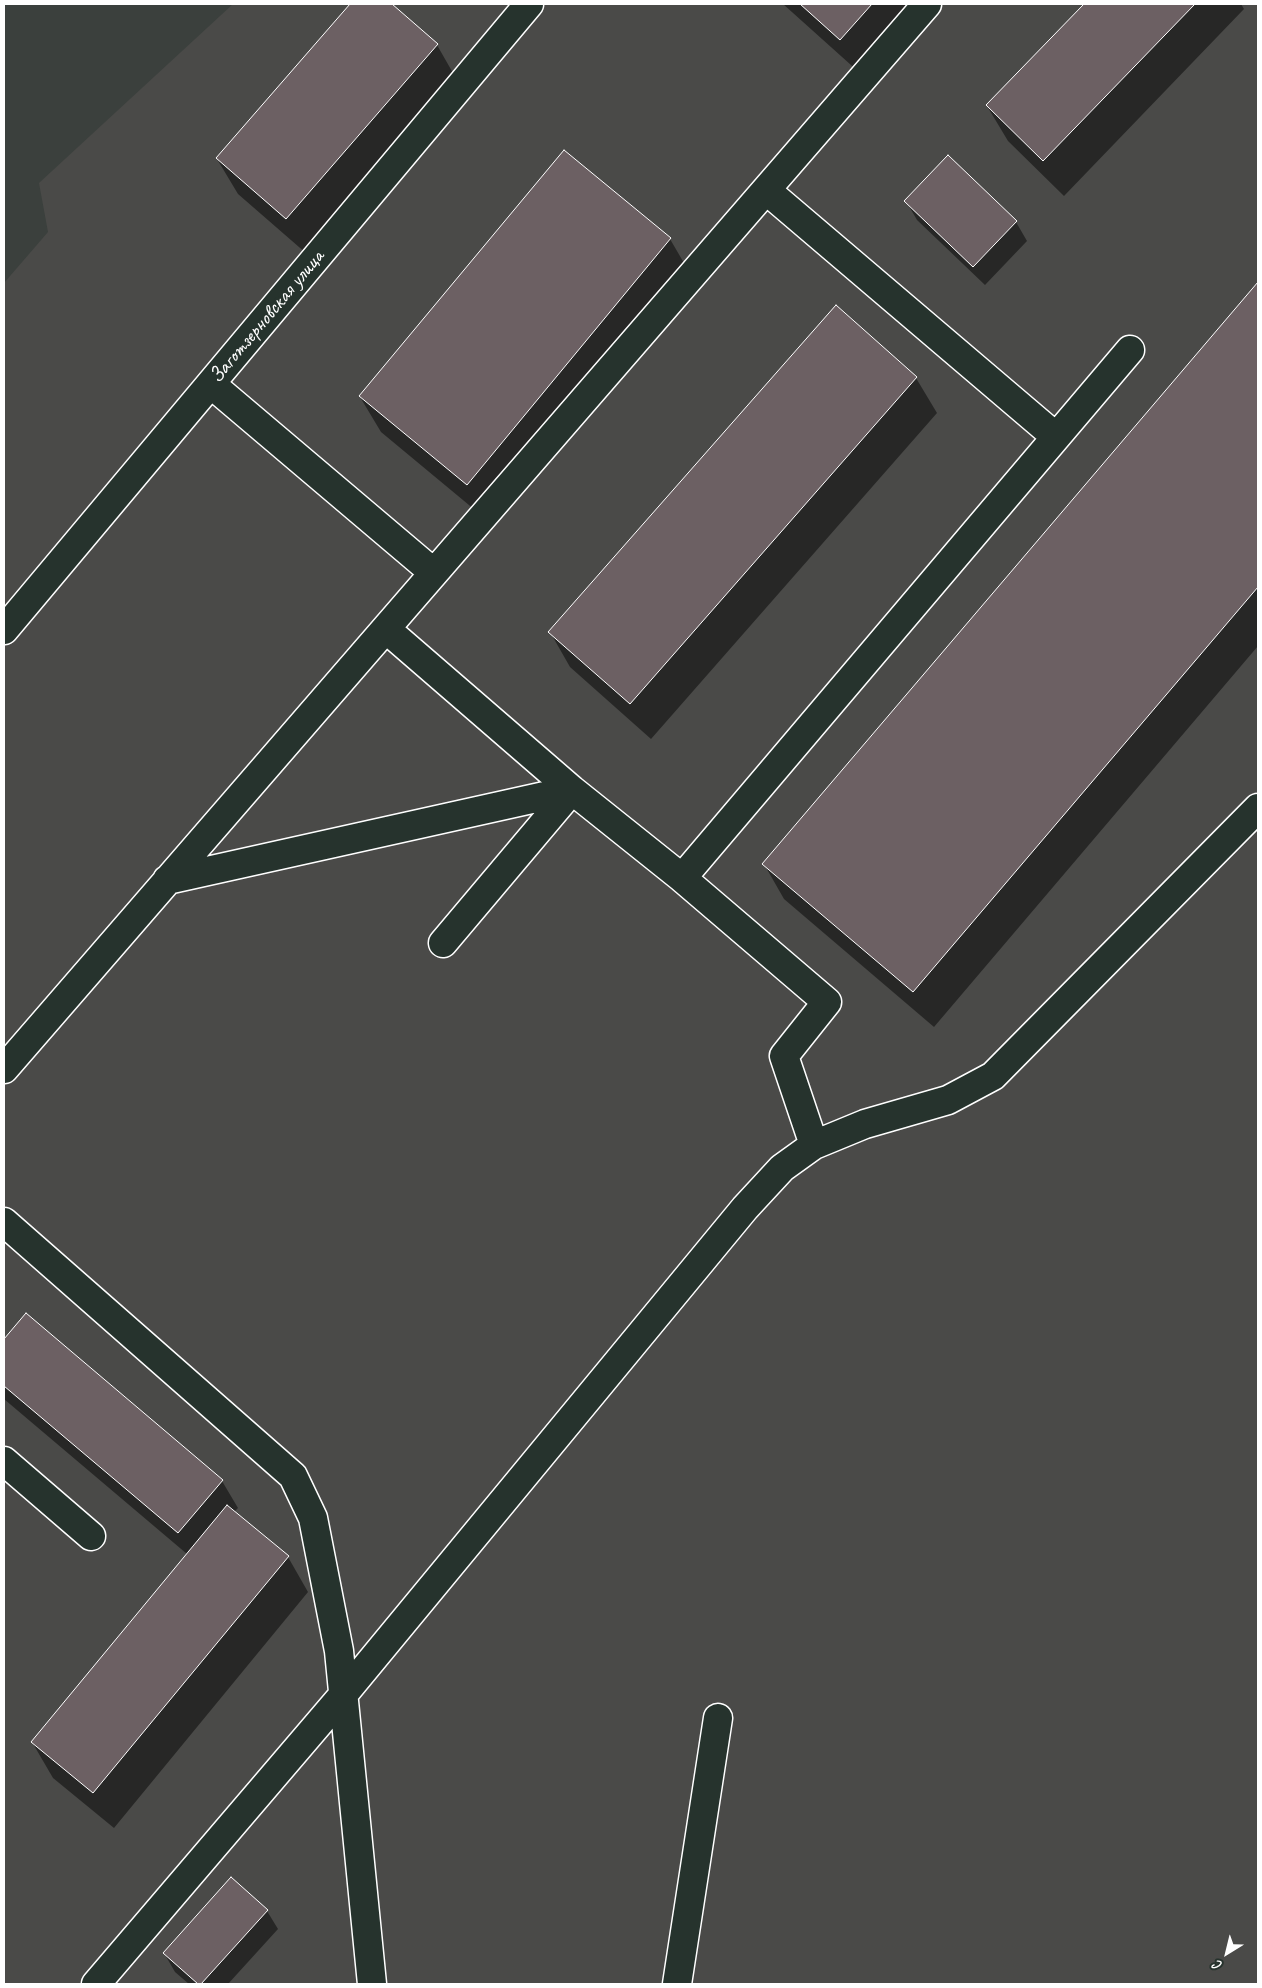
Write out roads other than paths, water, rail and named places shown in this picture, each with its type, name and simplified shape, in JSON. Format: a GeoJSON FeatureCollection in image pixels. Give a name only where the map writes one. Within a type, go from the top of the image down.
{"type":"FeatureCollection","features":[{"type":"Feature","properties":{"kind":"street","name":"Заготзерновская улица"},"geometry":{"type":"LineString","coordinates":[[4,630],[530,4]]}},
{"type":"Feature","properties":{"kind":"street"},"geometry":{"type":"LineString","coordinates":[[4,1069],[928,4]]}},
{"type":"Feature","properties":{"kind":"street"},"geometry":{"type":"LineString","coordinates":[[766,190],[1056,437]]}},
{"type":"Feature","properties":{"kind":"street"},"geometry":{"type":"LineString","coordinates":[[682,878],[1130,350]]}},
{"type":"Feature","properties":{"kind":"street"},"geometry":{"type":"LineString","coordinates":[[211,384],[434,574]]}},
{"type":"Feature","properties":{"kind":"street"},"geometry":{"type":"LineString","coordinates":[[386,629],[572,790],[682,878],[827,1002],[784,1056],[814,1145]]}},
{"type":"Feature","properties":{"kind":"street"},"geometry":{"type":"LineString","coordinates":[[167,880],[572,790]]}},
{"type":"Feature","properties":{"kind":"street"},"geometry":{"type":"LineString","coordinates":[[443,943],[572,790]]}},
{"type":"Feature","properties":{"kind":"street"},"geometry":{"type":"LineString","coordinates":[[96,1984],[343,1695],[745,1208],[782,1168],[814,1145],[865,1124],[948,1100],[993,1076],[1258,808]]}},
{"type":"Feature","properties":{"kind":"street"},"geometry":{"type":"LineString","coordinates":[[4,1222],[293,1476],[313,1518],[339,1651],[372,1984]]}},
{"type":"Feature","properties":{"kind":"street"},"geometry":{"type":"LineString","coordinates":[[4,1461],[91,1536]]}},
{"type":"Feature","properties":{"kind":"street"},"geometry":{"type":"LineString","coordinates":[[677,1984],[718,1718]]}}]}
